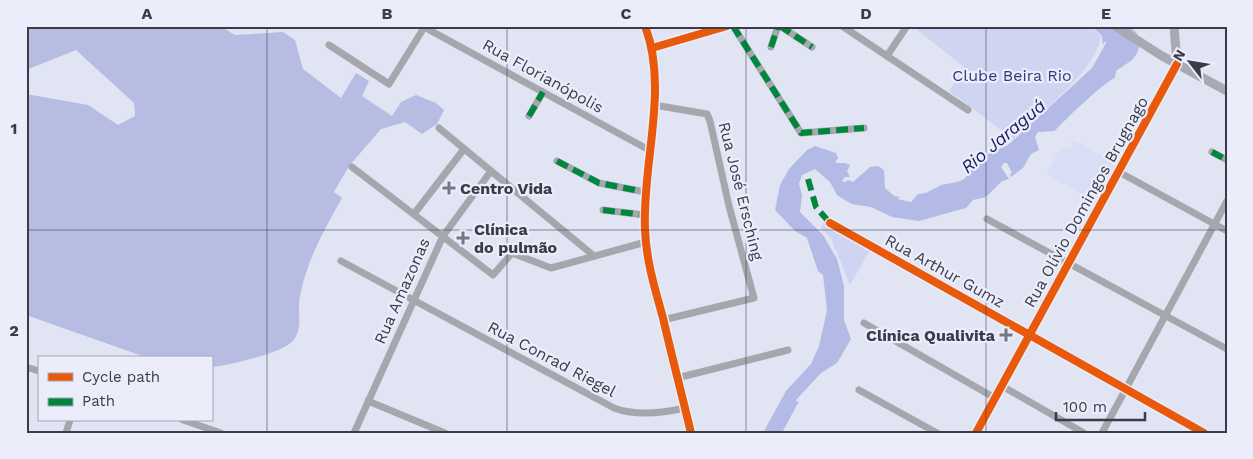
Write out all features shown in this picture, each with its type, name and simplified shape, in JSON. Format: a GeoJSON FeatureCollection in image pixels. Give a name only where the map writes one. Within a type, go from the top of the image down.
{"type":"FeatureCollection","features":[{"type":"Feature","properties":{"kind":"main road"},"geometry":{"type":"LineString","coordinates":[[646,26],[652,48],[655,78],[645,192],[646,242],[691,433]]}},
{"type":"Feature","properties":{"kind":"main road"},"geometry":{"type":"LineString","coordinates":[[1115,26],[1160,55],[1227,91]]}},
{"type":"Feature","properties":{"kind":"main road"},"geometry":{"type":"LineString","coordinates":[[1174,26],[1177,64]]}},
{"type":"Feature","properties":{"kind":"main road","name":"Rua Olívio Domingos Brugnago"},"geometry":{"type":"LineString","coordinates":[[976,433],[1177,64]]}},
{"type":"Feature","properties":{"kind":"street"},"geometry":{"type":"LineString","coordinates":[[652,48],[727,26]]}},
{"type":"Feature","properties":{"kind":"street"},"geometry":{"type":"LineString","coordinates":[[733,26],[801,133],[864,128]]}},
{"type":"Feature","properties":{"kind":"street"},"geometry":{"type":"LineString","coordinates":[[771,48],[779,26],[812,47]]}},
{"type":"Feature","properties":{"kind":"street"},"geometry":{"type":"LineString","coordinates":[[842,26],[968,110]]}},
{"type":"Feature","properties":{"kind":"street"},"geometry":{"type":"LineString","coordinates":[[887,56],[907,26]]}},
{"type":"Feature","properties":{"kind":"street"},"geometry":{"type":"LineString","coordinates":[[329,45],[389,84],[424,27]]}},
{"type":"Feature","properties":{"kind":"street","name":"Rua Florianópolis"},"geometry":{"type":"LineString","coordinates":[[424,27],[649,150]]}},
{"type":"Feature","properties":{"kind":"street"},"geometry":{"type":"LineString","coordinates":[[529,116],[543,92]]}},
{"type":"Feature","properties":{"kind":"street","name":"Rua José Ersching"},"geometry":{"type":"LineString","coordinates":[[654,105],[707,114],[754,298],[663,320]]}},
{"type":"Feature","properties":{"kind":"street"},"geometry":{"type":"LineString","coordinates":[[438,128],[594,256]]}},
{"type":"Feature","properties":{"kind":"street"},"geometry":{"type":"LineString","coordinates":[[414,214],[464,149]]}},
{"type":"Feature","properties":{"kind":"street"},"geometry":{"type":"LineString","coordinates":[[1212,152],[1227,160]]}},
{"type":"Feature","properties":{"kind":"street"},"geometry":{"type":"LineString","coordinates":[[557,161],[599,183],[645,192]]}},
{"type":"Feature","properties":{"kind":"street"},"geometry":{"type":"LineString","coordinates":[[352,168],[493,275],[512,253],[551,268],[646,242]]}},
{"type":"Feature","properties":{"kind":"street","name":"Rua Amazonas"},"geometry":{"type":"LineString","coordinates":[[354,433],[443,236],[491,171]]}},
{"type":"Feature","properties":{"kind":"street"},"geometry":{"type":"LineString","coordinates":[[1119,172],[1227,231]]}},
{"type":"Feature","properties":{"kind":"street"},"geometry":{"type":"LineString","coordinates":[[1102,433],[1227,202]]}},
{"type":"Feature","properties":{"kind":"street"},"geometry":{"type":"LineString","coordinates":[[603,210],[645,216]]}},
{"type":"Feature","properties":{"kind":"street"},"geometry":{"type":"LineString","coordinates":[[987,218],[1068,264],[1227,349]]}},
{"type":"Feature","properties":{"kind":"street","name":"Rua Arthur Gumz"},"geometry":{"type":"LineString","coordinates":[[830,223],[1204,433]]}},
{"type":"Feature","properties":{"kind":"street","name":"Rua Conrad Riegel"},"geometry":{"type":"LineString","coordinates":[[341,261],[614,408],[637,412],[685,408]]}},
{"type":"Feature","properties":{"kind":"street"},"geometry":{"type":"LineString","coordinates":[[864,323],[995,398]]}},
{"type":"Feature","properties":{"kind":"street"},"geometry":{"type":"LineString","coordinates":[[678,378],[788,350]]}},
{"type":"Feature","properties":{"kind":"street"},"geometry":{"type":"LineString","coordinates":[[26,367],[38,371]]}},
{"type":"Feature","properties":{"kind":"street"},"geometry":{"type":"LineString","coordinates":[[1002,386],[1084,433]]}},
{"type":"Feature","properties":{"kind":"street"},"geometry":{"type":"LineString","coordinates":[[859,390],[937,433]]}},
{"type":"Feature","properties":{"kind":"street"},"geometry":{"type":"LineString","coordinates":[[368,401],[445,433]]}},
{"type":"Feature","properties":{"kind":"street"},"geometry":{"type":"LineString","coordinates":[[189,422],[220,433]]}},
{"type":"Feature","properties":{"kind":"shaded area"},"geometry":{"type":"Polygon","coordinates":[[[26,26],[220,26],[235,35],[283,32],[295,40],[303,69],[341,98],[356,73],[369,81],[362,96],[392,116],[401,102],[416,95],[436,103],[444,110],[437,124],[422,134],[405,122],[381,129],[349,166],[334,192],[342,198],[307,270],[299,302],[299,328],[294,340],[273,352],[251,359],[212,367],[212,356],[142,356],[26,315],[26,94],[88,105],[118,125],[135,116],[134,103],[76,50],[26,70],[26,26]]]}},
{"type":"Feature","properties":{"kind":"shaded area"},"geometry":{"type":"Polygon","coordinates":[[[1092,26],[1124,26],[1135,31],[1139,40],[1136,56],[1116,71],[1115,78],[1094,93],[1055,131],[1038,132],[1035,137],[1039,150],[1031,154],[1023,168],[1011,177],[1010,174],[1012,173],[1007,163],[1004,163],[1001,167],[1009,179],[1002,181],[986,197],[973,200],[966,208],[919,221],[892,217],[871,207],[852,204],[843,199],[837,195],[830,182],[815,169],[802,175],[799,184],[802,195],[800,212],[823,235],[837,259],[844,286],[844,320],[851,339],[837,363],[821,373],[796,400],[797,402],[799,401],[782,433],[763,433],[786,391],[811,364],[819,346],[827,310],[823,275],[818,271],[807,238],[795,231],[775,210],[780,185],[789,169],[807,150],[815,146],[836,153],[838,158],[835,163],[850,165],[847,171],[850,177],[845,177],[842,181],[848,180],[853,182],[870,167],[878,166],[884,170],[885,188],[894,196],[900,197],[897,199],[911,202],[918,194],[926,193],[941,185],[964,179],[984,156],[1008,145],[1092,68],[1106,43],[1105,41],[1103,45],[1102,36],[1092,26]]]}},
{"type":"Feature","properties":{"kind":"shaded area"},"geometry":{"type":"Polygon","coordinates":[[[1073,140],[1116,163],[1095,202],[1047,174],[1057,153],[1066,147],[1070,148],[1073,140]]]}},
{"type":"Feature","properties":{"kind":"green space","name":"Clube Beira Rio"},"geometry":{"type":"Polygon","coordinates":[[[912,26],[1091,26],[1101,37],[1097,50],[1078,78],[1013,139],[949,91],[964,67],[912,26]]]}},
{"type":"Feature","properties":{"kind":"green space"},"geometry":{"type":"Polygon","coordinates":[[[826,219],[872,247],[850,285],[831,238],[821,228],[826,219]]]}},
{"type":"Feature","properties":{"kind":"marked path"},"geometry":{"type":"LineString","coordinates":[[733,26],[801,133],[864,128]]}},
{"type":"Feature","properties":{"kind":"marked path"},"geometry":{"type":"LineString","coordinates":[[771,47],[778,26]]}},
{"type":"Feature","properties":{"kind":"marked path"},"geometry":{"type":"LineString","coordinates":[[780,26],[812,47]]}},
{"type":"Feature","properties":{"kind":"marked path"},"geometry":{"type":"LineString","coordinates":[[529,116],[543,92]]}},
{"type":"Feature","properties":{"kind":"marked path"},"geometry":{"type":"LineString","coordinates":[[1212,152],[1227,160]]}},
{"type":"Feature","properties":{"kind":"marked path"},"geometry":{"type":"LineString","coordinates":[[557,161],[599,183],[645,192]]}},
{"type":"Feature","properties":{"kind":"marked path"},"geometry":{"type":"LineString","coordinates":[[808,179],[816,207],[830,223]]}},
{"type":"Feature","properties":{"kind":"marked path"},"geometry":{"type":"LineString","coordinates":[[603,210],[645,215]]}},
{"type":"Feature","properties":{"kind":"cycle path"},"geometry":{"type":"LineString","coordinates":[[645,26],[652,50],[655,75],[655,101],[645,204],[647,252],[691,433]]}},
{"type":"Feature","properties":{"kind":"cycle path"},"geometry":{"type":"LineString","coordinates":[[652,48],[727,26]]}},
{"type":"Feature","properties":{"kind":"cycle path"},"geometry":{"type":"LineString","coordinates":[[976,433],[1177,64]]}},
{"type":"Feature","properties":{"kind":"cycle path"},"geometry":{"type":"LineString","coordinates":[[830,223],[1204,433]]}},
{"type":"Feature","properties":{"kind":"place","name":"Centro Vida"},"geometry":{"type":"Point","coordinates":[449,188]}},
{"type":"Feature","properties":{"kind":"place","name":"Clínica do pulmão"},"geometry":{"type":"Point","coordinates":[463,238]}},
{"type":"Feature","properties":{"kind":"place","name":"Clínica Qualivita"},"geometry":{"type":"Point","coordinates":[1006,335]}},
{"type":"Feature","properties":{"kind":"water label","name":"Rio Jaraguá"},"geometry":{"type":"Point","coordinates":[1003,136]}}]}
